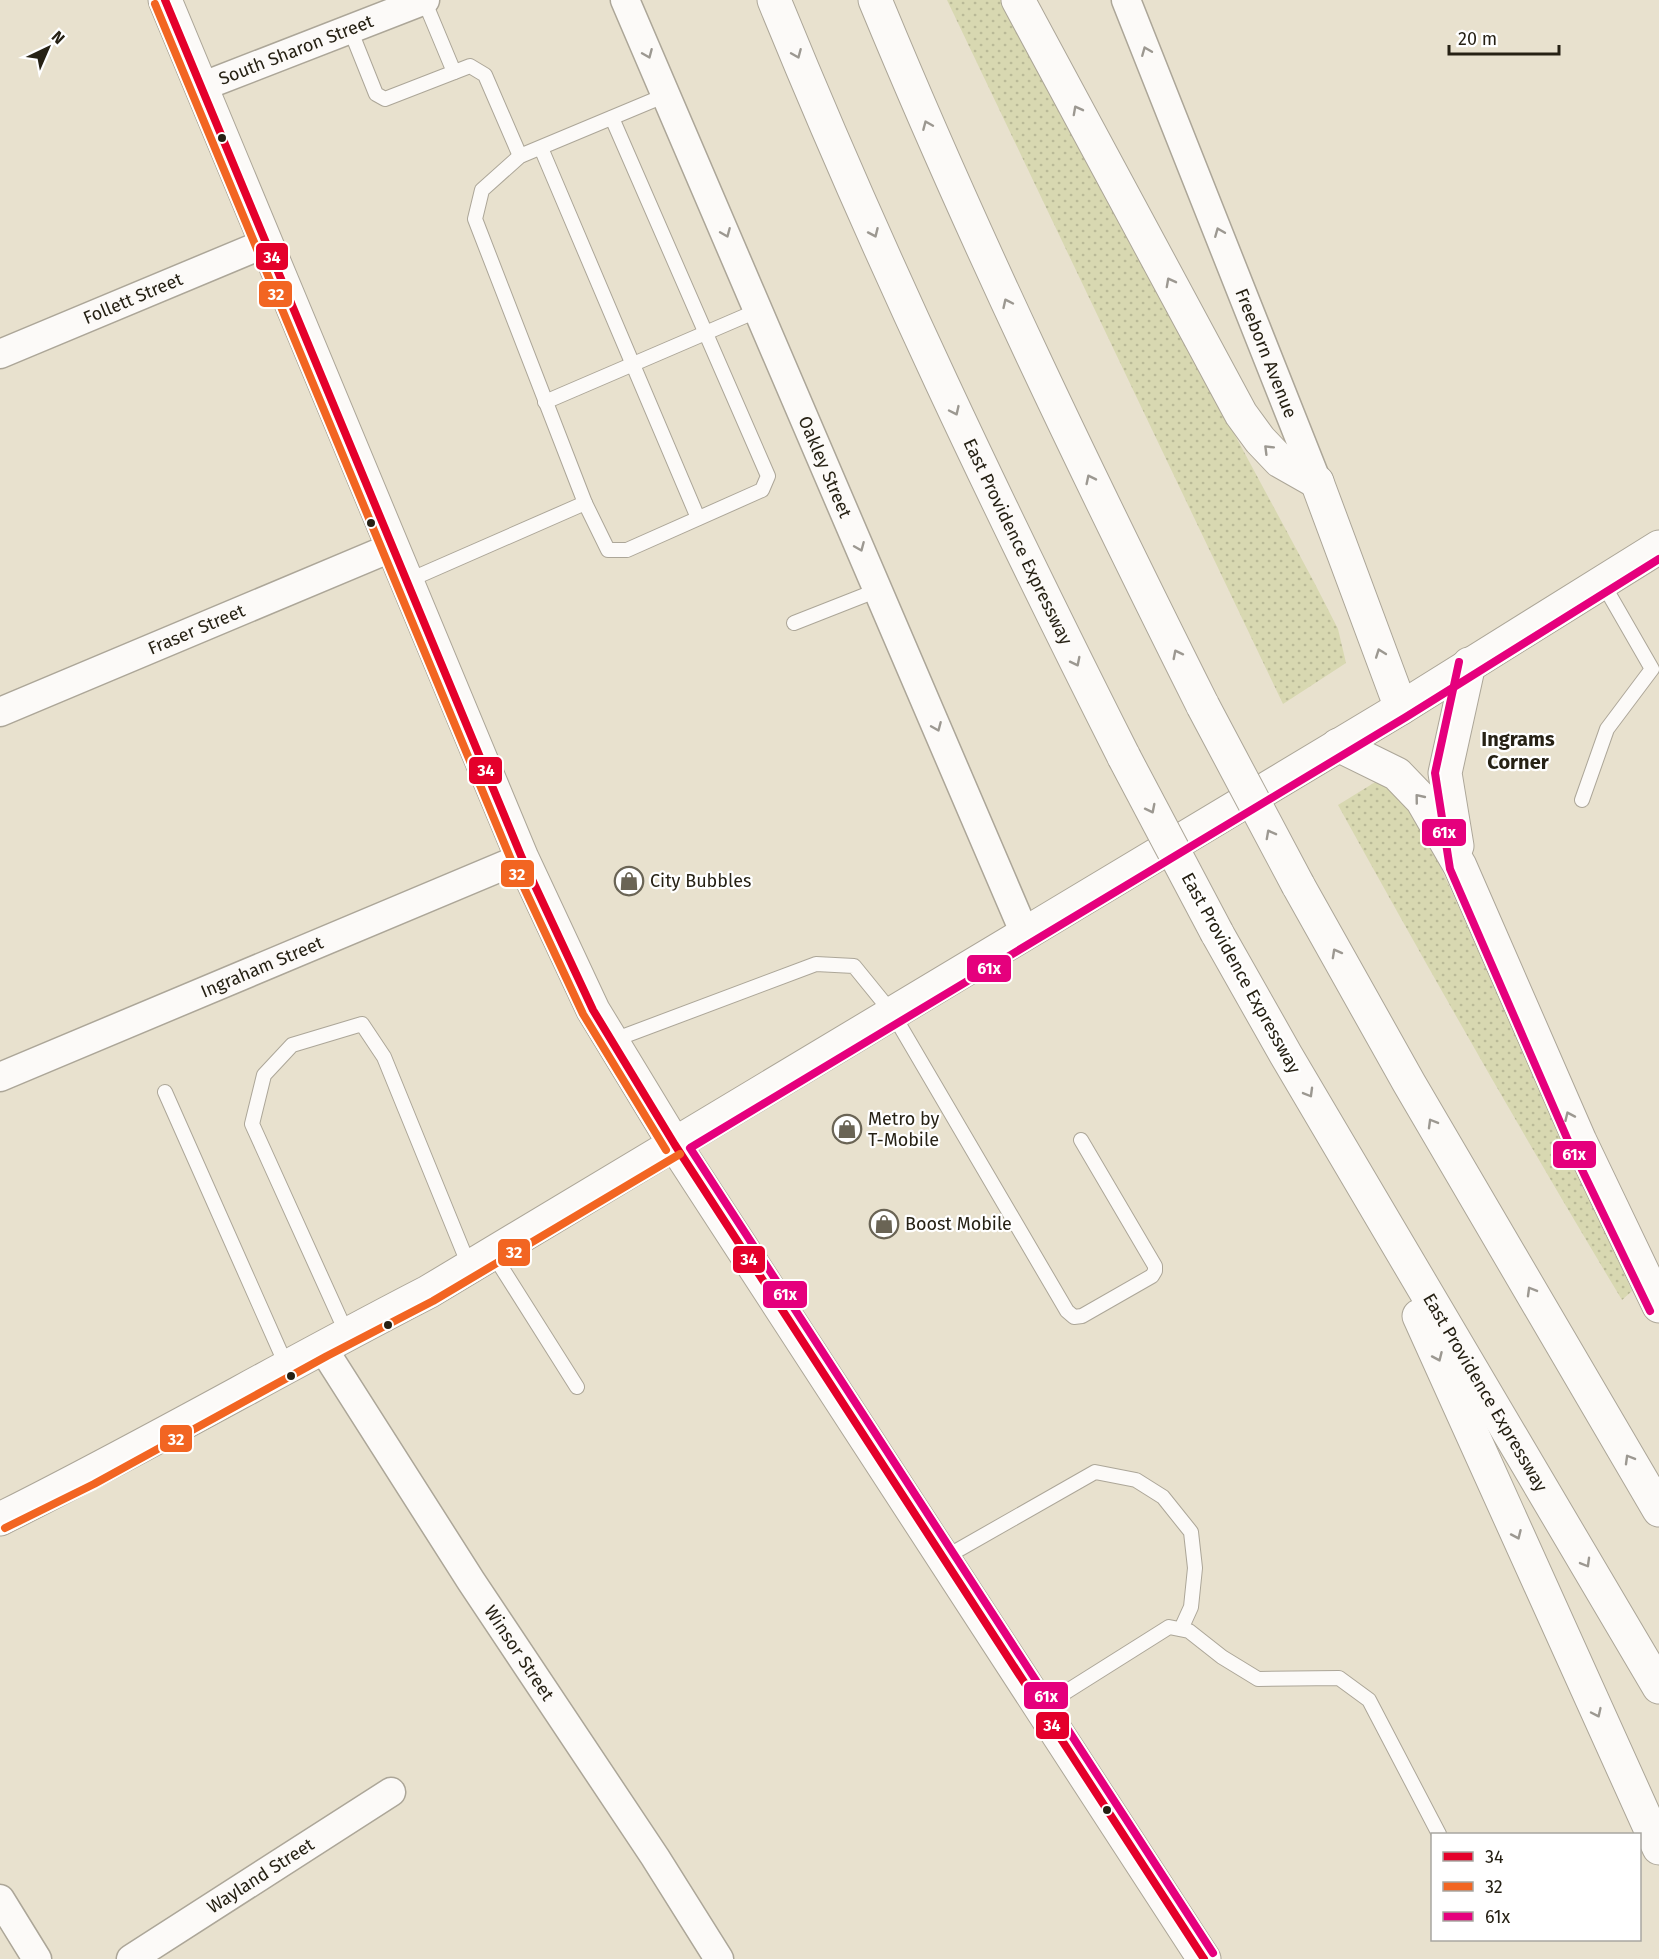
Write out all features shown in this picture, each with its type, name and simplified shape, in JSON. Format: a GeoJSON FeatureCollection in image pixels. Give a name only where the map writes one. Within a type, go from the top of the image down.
{"type":"FeatureCollection","features":[{"type":"Feature","properties":{"kind":"main road"},"geometry":{"type":"LineString","coordinates":[[165,0],[522,858],[593,1010],[675,1145],[1204,1959]]}},
{"type":"Feature","properties":{"kind":"main road","name":"East Providence Expressway"},"geometry":{"type":"LineString","coordinates":[[774,0],[950,400],[1124,757],[1218,933],[1659,1687]]}},
{"type":"Feature","properties":{"kind":"main road"},"geometry":{"type":"LineString","coordinates":[[875,0],[953,184],[1010,310],[1085,469],[1203,706],[1298,885],[1408,1083],[1659,1510]]}},
{"type":"Feature","properties":{"kind":"main road"},"geometry":{"type":"LineString","coordinates":[[1018,0],[1241,414],[1260,440],[1280,461],[1317,482]]}},
{"type":"Feature","properties":{"kind":"main road","name":"Freeborn Avenue"},"geometry":{"type":"LineString","coordinates":[[1317,482],[1401,708]]}},
{"type":"Feature","properties":{"kind":"main road"},"geometry":{"type":"LineString","coordinates":[[0,1519],[88,1475],[482,1261],[1401,708],[1659,547]]}},
{"type":"Feature","properties":{"kind":"main road"},"geometry":{"type":"LineString","coordinates":[[1460,866],[1445,774],[1469,664]]}},
{"type":"Feature","properties":{"kind":"main road"},"geometry":{"type":"LineString","coordinates":[[1338,745],[1398,774],[1422,800],[1460,866],[1585,1150],[1659,1306]]}},
{"type":"Feature","properties":{"kind":"main road"},"geometry":{"type":"LineString","coordinates":[[1354,1169],[1659,1848]]}},
{"type":"Feature","properties":{"kind":"street","name":"South Sharon Street"},"geometry":{"type":"LineString","coordinates":[[201,87],[425,0]]}},
{"type":"Feature","properties":{"kind":"street","name":"Oakley Street"},"geometry":{"type":"LineString","coordinates":[[625,0],[1024,934]]}},
{"type":"Feature","properties":{"kind":"street","name":"Freeborn Avenue"},"geometry":{"type":"LineString","coordinates":[[1126,0],[1317,482]]}},
{"type":"Feature","properties":{"kind":"street","name":"Follett Street"},"geometry":{"type":"LineString","coordinates":[[0,354],[266,243]]}},
{"type":"Feature","properties":{"kind":"street","name":"Fraser Street"},"geometry":{"type":"LineString","coordinates":[[0,712],[393,547]]}},
{"type":"Feature","properties":{"kind":"street","name":"Ingraham Street"},"geometry":{"type":"LineString","coordinates":[[0,1077],[522,858]]}},
{"type":"Feature","properties":{"kind":"street","name":"Winsor Street"},"geometry":{"type":"LineString","coordinates":[[334,1341],[471,1581],[655,1857],[719,1959]]}},
{"type":"Feature","properties":{"kind":"street","name":"Wayland Street"},"geometry":{"type":"LineString","coordinates":[[131,1959],[391,1792]]}},
{"type":"Feature","properties":{"kind":"street"},"geometry":{"type":"LineString","coordinates":[[0,1899],[37,1959]]}},
{"type":"Feature","properties":{"kind":"lane"},"geometry":{"type":"LineString","coordinates":[[425,0],[454,72]]}},
{"type":"Feature","properties":{"kind":"lane"},"geometry":{"type":"LineString","coordinates":[[350,29],[376,94],[385,99],[470,66],[485,75],[520,156]]}},
{"type":"Feature","properties":{"kind":"lane"},"geometry":{"type":"LineString","coordinates":[[612,118],[768,476],[762,490],[627,550],[608,550],[585,503],[475,219],[482,190],[520,156],[666,95]]}},
{"type":"Feature","properties":{"kind":"lane"},"geometry":{"type":"LineString","coordinates":[[541,148],[698,518]]}},
{"type":"Feature","properties":{"kind":"lane"},"geometry":{"type":"LineString","coordinates":[[545,402],[759,310]]}},
{"type":"Feature","properties":{"kind":"lane"},"geometry":{"type":"LineString","coordinates":[[407,581],[585,503]]}},
{"type":"Feature","properties":{"kind":"lane"},"geometry":{"type":"LineString","coordinates":[[1582,800],[1607,729],[1656,667],[1602,582]]}},
{"type":"Feature","properties":{"kind":"lane"},"geometry":{"type":"LineString","coordinates":[[794,623],[878,590]]}},
{"type":"Feature","properties":{"kind":"lane"},"geometry":{"type":"LineString","coordinates":[[611,1041],[816,964],[854,966],[893,1014],[1067,1311],[1074,1317],[1082,1316],[1152,1276],[1155,1271],[1155,1266],[1081,1140]]}},
{"type":"Feature","properties":{"kind":"lane"},"geometry":{"type":"LineString","coordinates":[[334,1341],[252,1124],[264,1074],[292,1045],[362,1024],[384,1057],[482,1261],[578,1387]]}},
{"type":"Feature","properties":{"kind":"lane"},"geometry":{"type":"LineString","coordinates":[[165,1092],[287,1366]]}},
{"type":"Feature","properties":{"kind":"lane"},"geometry":{"type":"LineString","coordinates":[[944,1558],[1095,1472],[1136,1480],[1163,1497],[1191,1532],[1195,1568],[1191,1607],[1181,1629]]}},
{"type":"Feature","properties":{"kind":"lane"},"geometry":{"type":"LineString","coordinates":[[1042,1707],[1168,1628],[1189,1631],[1222,1657],[1258,1679],[1339,1678],[1369,1700],[1438,1833]]}},
{"type":"Feature","properties":{"kind":"green space"},"geometry":{"type":"Polygon","coordinates":[[[947,0],[1001,0],[1338,629],[1346,663],[1283,704],[947,0]]]}},
{"type":"Feature","properties":{"kind":"green space"},"geometry":{"type":"Polygon","coordinates":[[[1377,781],[1393,791],[1422,826],[1632,1291],[1622,1300],[1478,1054],[1338,805],[1377,781]]]}},
{"type":"Feature","properties":{"kind":"transit line","name":"34"},"geometry":{"type":"LineString","coordinates":[[165,0],[522,858],[593,1010],[675,1145],[1204,1959]]}},
{"type":"Feature","properties":{"kind":"transit line","name":"32"},"geometry":{"type":"LineString","coordinates":[[155,4],[512,862],[583,1014],[666,1150]]}},
{"type":"Feature","properties":{"kind":"transit line","name":"61x"},"geometry":{"type":"LineString","coordinates":[[1213,1953],[690,1148],[1406,717],[1659,559]]}},
{"type":"Feature","properties":{"kind":"transit line","name":"61x"},"geometry":{"type":"LineString","coordinates":[[1459,662],[1435,773],[1450,869],[1570,1145],[1650,1311]]}},
{"type":"Feature","properties":{"kind":"transit line","name":"32"},"geometry":{"type":"LineString","coordinates":[[5,1528],[94,1484],[327,1356],[433,1301],[680,1154]]}},
{"type":"Feature","properties":{"kind":"place","name":"City Bubbles"},"geometry":{"type":"Point","coordinates":[629,881]}},
{"type":"Feature","properties":{"kind":"place","name":"Metro by T-Mobile"},"geometry":{"type":"Point","coordinates":[847,1129]}},
{"type":"Feature","properties":{"kind":"place","name":"Boost Mobile"},"geometry":{"type":"Point","coordinates":[884,1224]}},
{"type":"Feature","properties":{"kind":"district","name":"Ingrams Corner"},"geometry":{"type":"Point","coordinates":[1518,750]}}]}
